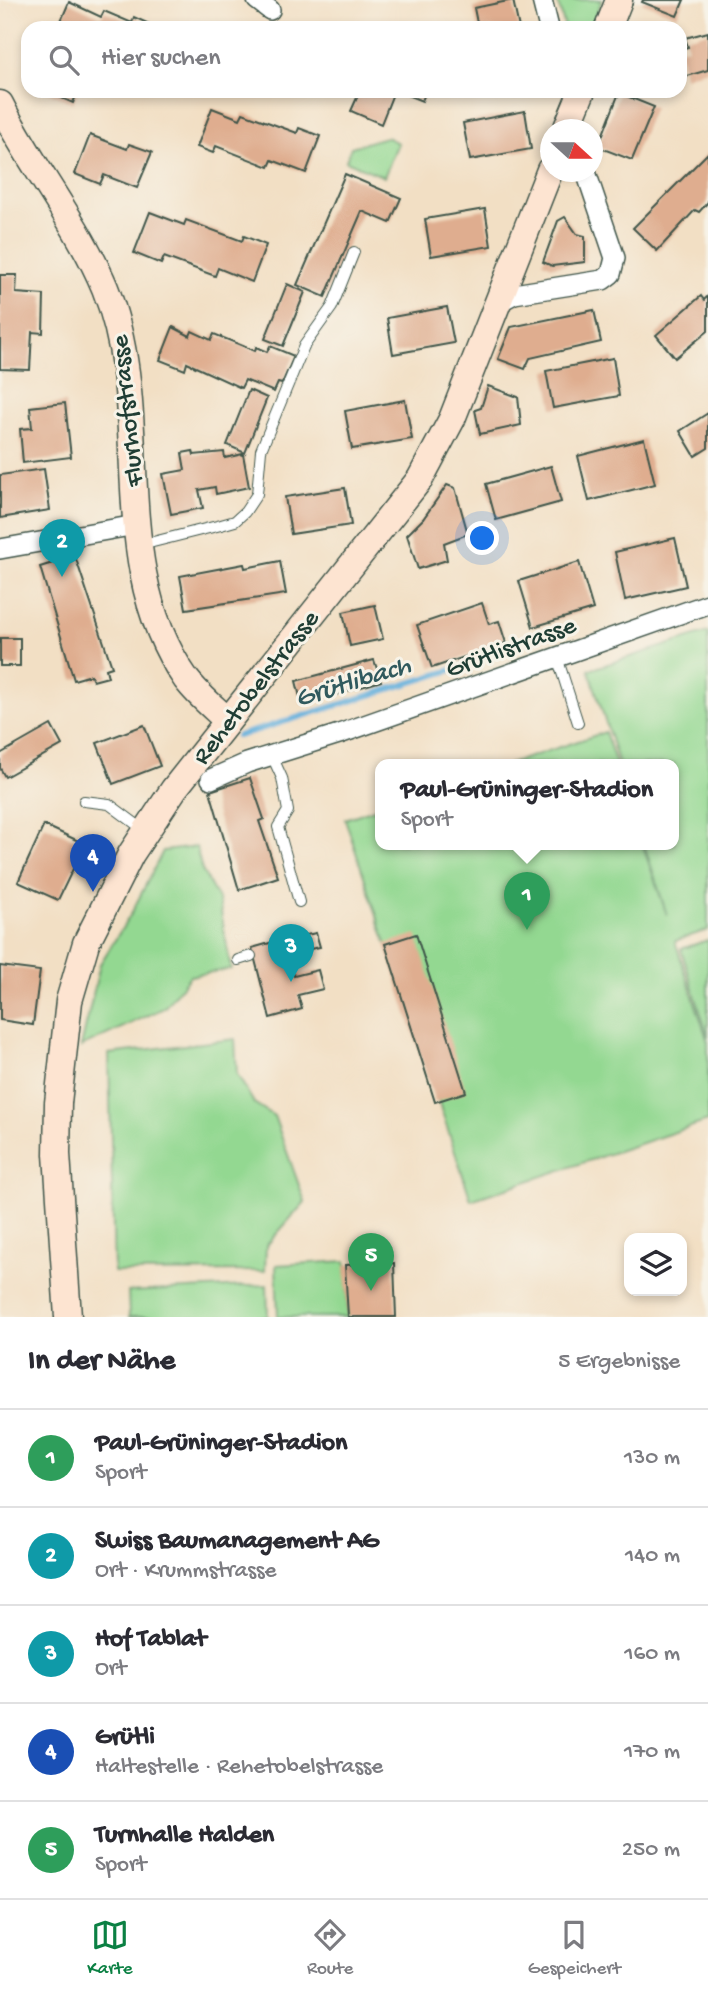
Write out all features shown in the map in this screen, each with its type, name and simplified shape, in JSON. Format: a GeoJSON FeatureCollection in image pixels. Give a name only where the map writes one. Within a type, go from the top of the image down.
{"type":"FeatureCollection","features":[{"type":"Feature","properties":{"kind":"street"},"geometry":{"type":"LineString","coordinates":[[542,0],[548,21]]}},
{"type":"Feature","properties":{"kind":"street"},"geometry":{"type":"LineString","coordinates":[[611,21],[619,0]]}},
{"type":"Feature","properties":{"kind":"street"},"geometry":{"type":"LineString","coordinates":[[571,119],[579,98]]}},
{"type":"Feature","properties":{"kind":"street","name":"Flurhofstrasse"},"geometry":{"type":"LineString","coordinates":[[2,114],[105,288],[124,360],[128,387],[136,535],[144,588],[169,651],[187,680],[227,720]]}},
{"type":"Feature","properties":{"kind":"street","name":"Rehetobelstrasse"},"geometry":{"type":"LineString","coordinates":[[68,1317],[57,1154],[58,1103],[69,1001],[86,943],[145,830],[227,720],[420,479],[452,419],[546,182]]}},
{"type":"Feature","properties":{"kind":"street"},"geometry":{"type":"LineString","coordinates":[[499,302],[514,294],[603,280],[614,266],[615,258],[589,182]]}},
{"type":"Feature","properties":{"kind":"street"},"geometry":{"type":"LineString","coordinates":[[0,549],[136,535]]}},
{"type":"Feature","properties":{"kind":"street","name":"Grütlistrasse"},"geometry":{"type":"LineString","coordinates":[[211,779],[708,604]]}},
{"type":"Feature","properties":{"kind":"lane"},"geometry":{"type":"LineString","coordinates":[[136,535],[221,525],[234,521],[245,512],[257,494],[261,450],[304,346],[332,307],[354,252]]}},
{"type":"Feature","properties":{"kind":"lane"},"geometry":{"type":"LineString","coordinates":[[557,656],[578,723]]}},
{"type":"Feature","properties":{"kind":"lane"},"geometry":{"type":"LineString","coordinates":[[272,756],[282,778],[288,811],[278,827],[299,902]]}},
{"type":"Feature","properties":{"kind":"lane"},"geometry":{"type":"LineString","coordinates":[[84,801],[109,804],[145,830]]}},
{"type":"Feature","properties":{"kind":"lane"},"geometry":{"type":"LineString","coordinates":[[238,960],[251,956]]}},
{"type":"Feature","properties":{"kind":"green space"},"geometry":{"type":"Polygon","coordinates":[[[557,0],[602,0],[594,21],[563,21],[557,0]]]}},
{"type":"Feature","properties":{"kind":"green space"},"geometry":{"type":"Polygon","coordinates":[[[386,137],[398,143],[384,177],[346,161],[351,147],[386,137]]]}},
{"type":"Feature","properties":{"kind":"green space"},"geometry":{"type":"Polygon","coordinates":[[[708,632],[708,930],[675,941],[708,1042],[708,1121],[471,1200],[345,819],[375,809],[375,850],[644,850],[667,915],[646,850],[679,850],[679,759],[617,759],[589,670],[708,632]]]}},
{"type":"Feature","properties":{"kind":"green space"},"geometry":{"type":"Polygon","coordinates":[[[605,732],[614,759],[524,759],[605,732]]]}},
{"type":"Feature","properties":{"kind":"green space"},"geometry":{"type":"Polygon","coordinates":[[[196,847],[202,870],[219,901],[231,969],[190,976],[164,1008],[81,1047],[100,964],[131,914],[163,851],[196,847]]]}},
{"type":"Feature","properties":{"kind":"green space"},"geometry":{"type":"Polygon","coordinates":[[[708,940],[708,1037],[681,949],[708,940]]]}},
{"type":"Feature","properties":{"kind":"green space"},"geometry":{"type":"Polygon","coordinates":[[[235,1039],[237,1074],[254,1103],[274,1116],[305,1202],[266,1246],[265,1271],[114,1272],[109,1054],[235,1039]]]}},
{"type":"Feature","properties":{"kind":"green space"},"geometry":{"type":"Polygon","coordinates":[[[346,1261],[348,1317],[278,1317],[276,1265],[346,1261]]]}},
{"type":"Feature","properties":{"kind":"green space"},"geometry":{"type":"Polygon","coordinates":[[[267,1285],[268,1317],[129,1317],[128,1292],[267,1285]]]}},
{"type":"Feature","properties":{"kind":"building"},"geometry":{"type":"Polygon","coordinates":[[[513,0],[518,21],[477,21],[474,8],[513,0]]]}},
{"type":"Feature","properties":{"kind":"building"},"geometry":{"type":"Polygon","coordinates":[[[684,0],[677,16],[642,2],[684,0]]]}},
{"type":"Feature","properties":{"kind":"building"},"geometry":{"type":"Polygon","coordinates":[[[69,2],[101,17],[104,11],[127,21],[61,21],[69,2]]]}},
{"type":"Feature","properties":{"kind":"building"},"geometry":{"type":"Polygon","coordinates":[[[708,32],[708,70],[687,76],[687,37],[708,32]]]}},
{"type":"Feature","properties":{"kind":"building"},"geometry":{"type":"Polygon","coordinates":[[[62,98],[75,98],[73,103],[62,98]]]}},
{"type":"Feature","properties":{"kind":"building"},"geometry":{"type":"Polygon","coordinates":[[[357,98],[391,98],[381,124],[351,111],[357,98]]]}},
{"type":"Feature","properties":{"kind":"building"},"geometry":{"type":"Polygon","coordinates":[[[617,98],[632,98],[654,107],[632,160],[603,149],[603,134],[617,98]]]}},
{"type":"Feature","properties":{"kind":"building"},"geometry":{"type":"Polygon","coordinates":[[[212,108],[240,119],[243,113],[297,133],[299,128],[320,136],[306,173],[272,160],[269,167],[216,146],[213,153],[197,147],[212,108]]]}},
{"type":"Feature","properties":{"kind":"building"},"geometry":{"type":"Polygon","coordinates":[[[525,111],[531,149],[470,160],[463,123],[525,111]]]}},
{"type":"Feature","properties":{"kind":"building"},"geometry":{"type":"Polygon","coordinates":[[[90,135],[127,149],[129,144],[152,152],[137,188],[104,175],[100,184],[75,174],[90,135]]]}},
{"type":"Feature","properties":{"kind":"building"},"geometry":{"type":"Polygon","coordinates":[[[708,153],[708,202],[699,212],[695,210],[657,251],[633,228],[708,153]]]}},
{"type":"Feature","properties":{"kind":"building"},"geometry":{"type":"Polygon","coordinates":[[[345,174],[401,198],[390,223],[362,211],[325,297],[297,285],[345,174]]]}},
{"type":"Feature","properties":{"kind":"building"},"geometry":{"type":"Polygon","coordinates":[[[485,209],[491,246],[431,256],[425,219],[485,209]]]}},
{"type":"Feature","properties":{"kind":"building"},"geometry":{"type":"Polygon","coordinates":[[[150,212],[184,225],[186,220],[242,241],[244,236],[266,245],[252,282],[218,268],[215,276],[164,257],[161,264],[134,253],[150,212]]]}},
{"type":"Feature","properties":{"kind":"building"},"geometry":{"type":"Polygon","coordinates":[[[565,217],[577,234],[585,236],[585,262],[552,266],[543,262],[558,221],[565,217]]]}},
{"type":"Feature","properties":{"kind":"building"},"geometry":{"type":"Polygon","coordinates":[[[0,275],[17,275],[16,293],[44,295],[43,333],[32,332],[30,370],[0,369],[0,275]]]}},
{"type":"Feature","properties":{"kind":"building"},"geometry":{"type":"Polygon","coordinates":[[[287,284],[305,292],[283,346],[265,339],[287,284]]]}},
{"type":"Feature","properties":{"kind":"building"},"geometry":{"type":"Polygon","coordinates":[[[701,296],[704,300],[708,296],[708,331],[675,358],[656,335],[701,296]]]}},
{"type":"Feature","properties":{"kind":"building"},"geometry":{"type":"Polygon","coordinates":[[[447,307],[454,343],[393,354],[387,318],[447,307]]]}},
{"type":"Feature","properties":{"kind":"building"},"geometry":{"type":"Polygon","coordinates":[[[594,310],[601,342],[530,358],[525,369],[498,359],[511,327],[594,310]]]}},
{"type":"Feature","properties":{"kind":"building"},"geometry":{"type":"Polygon","coordinates":[[[173,327],[190,336],[192,331],[211,340],[214,334],[255,351],[256,347],[267,352],[270,346],[294,356],[282,384],[278,383],[274,392],[245,380],[241,388],[187,363],[185,370],[160,360],[173,327]]]}},
{"type":"Feature","properties":{"kind":"building"},"geometry":{"type":"Polygon","coordinates":[[[613,358],[619,396],[553,408],[546,371],[613,358]]]}},
{"type":"Feature","properties":{"kind":"building"},"geometry":{"type":"Polygon","coordinates":[[[488,386],[518,397],[521,425],[480,434],[475,410],[481,408],[488,386]]]}},
{"type":"Feature","properties":{"kind":"building"},"geometry":{"type":"Polygon","coordinates":[[[249,390],[267,398],[245,453],[227,445],[249,390]]]}},
{"type":"Feature","properties":{"kind":"building"},"geometry":{"type":"Polygon","coordinates":[[[405,400],[412,439],[352,449],[345,411],[405,400]]]}},
{"type":"Feature","properties":{"kind":"building"},"geometry":{"type":"Polygon","coordinates":[[[65,403],[71,457],[23,463],[20,429],[32,428],[30,407],[65,403]]]}},
{"type":"Feature","properties":{"kind":"building"},"geometry":{"type":"Polygon","coordinates":[[[708,413],[708,448],[695,456],[680,431],[708,413]]]}},
{"type":"Feature","properties":{"kind":"building"},"geometry":{"type":"Polygon","coordinates":[[[644,439],[655,484],[589,501],[578,456],[644,439]]]}},
{"type":"Feature","properties":{"kind":"building"},"geometry":{"type":"Polygon","coordinates":[[[193,451],[194,455],[224,452],[225,458],[243,454],[249,487],[216,494],[215,487],[199,490],[203,508],[171,514],[163,474],[185,470],[182,453],[193,451]]]}},
{"type":"Feature","properties":{"kind":"building"},"geometry":{"type":"Polygon","coordinates":[[[551,466],[561,502],[496,520],[486,484],[551,466]]]}},
{"type":"Feature","properties":{"kind":"building"},"geometry":{"type":"Polygon","coordinates":[[[44,469],[50,510],[0,518],[0,475],[44,469]]]}},
{"type":"Feature","properties":{"kind":"building"},"geometry":{"type":"Polygon","coordinates":[[[447,485],[455,488],[468,534],[444,543],[447,560],[418,569],[407,535],[423,519],[447,485]]]}},
{"type":"Feature","properties":{"kind":"building"},"geometry":{"type":"Polygon","coordinates":[[[345,488],[351,525],[291,534],[285,497],[345,488]]]}},
{"type":"Feature","properties":{"kind":"building"},"geometry":{"type":"Polygon","coordinates":[[[675,538],[686,586],[625,600],[615,552],[675,538]]]}},
{"type":"Feature","properties":{"kind":"building"},"geometry":{"type":"Polygon","coordinates":[[[75,556],[112,667],[106,669],[108,677],[93,681],[91,675],[74,680],[40,567],[75,556]]]}},
{"type":"Feature","properties":{"kind":"building"},"geometry":{"type":"Polygon","coordinates":[[[280,561],[286,594],[186,609],[180,576],[244,564],[245,568],[280,561]]]}},
{"type":"Feature","properties":{"kind":"building"},"geometry":{"type":"Polygon","coordinates":[[[579,562],[593,609],[533,627],[519,581],[579,562]]]}},
{"type":"Feature","properties":{"kind":"building"},"geometry":{"type":"Polygon","coordinates":[[[482,603],[489,624],[499,621],[506,643],[432,668],[417,625],[482,603]]]}},
{"type":"Feature","properties":{"kind":"building"},"geometry":{"type":"Polygon","coordinates":[[[375,605],[383,639],[350,646],[343,612],[375,605]]]}},
{"type":"Feature","properties":{"kind":"building"},"geometry":{"type":"Polygon","coordinates":[[[0,638],[20,638],[20,666],[0,666],[0,638]]]}},
{"type":"Feature","properties":{"kind":"building"},"geometry":{"type":"Polygon","coordinates":[[[374,660],[381,681],[302,705],[296,681],[374,660]]]}},
{"type":"Feature","properties":{"kind":"building"},"geometry":{"type":"Polygon","coordinates":[[[51,725],[62,745],[5,777],[0,768],[0,754],[51,725]]]}},
{"type":"Feature","properties":{"kind":"building"},"geometry":{"type":"Polygon","coordinates":[[[144,725],[160,766],[113,784],[97,743],[144,725]]]}},
{"type":"Feature","properties":{"kind":"building"},"geometry":{"type":"Polygon","coordinates":[[[250,778],[264,819],[259,821],[278,877],[239,890],[210,791],[250,778]]]}},
{"type":"Feature","properties":{"kind":"building"},"geometry":{"type":"Polygon","coordinates":[[[44,825],[85,844],[58,900],[18,882],[44,825]]]}},
{"type":"Feature","properties":{"kind":"building"},"geometry":{"type":"Polygon","coordinates":[[[316,933],[320,947],[305,950],[304,945],[299,946],[297,937],[316,933]]]}},
{"type":"Feature","properties":{"kind":"building"},"geometry":{"type":"Polygon","coordinates":[[[416,934],[466,1092],[435,1102],[385,944],[416,934]]]}},
{"type":"Feature","properties":{"kind":"building"},"geometry":{"type":"Polygon","coordinates":[[[284,939],[294,976],[318,970],[323,989],[298,995],[302,1009],[270,1018],[252,948],[284,939]]]}},
{"type":"Feature","properties":{"kind":"building"},"geometry":{"type":"Polygon","coordinates":[[[0,966],[40,971],[33,1025],[0,1020],[0,966]]]}},
{"type":"Feature","properties":{"kind":"building"},"geometry":{"type":"Polygon","coordinates":[[[394,1263],[396,1317],[348,1317],[345,1265],[394,1263]]]}},
{"type":"Feature","properties":{"kind":"waterway","name":"Grütlibach"},"geometry":{"type":"LineString","coordinates":[[238,736],[477,662]]}},
{"type":"Feature","properties":{"kind":"place","name":"Swiss Baumanagement AG"},"geometry":{"type":"Point","coordinates":[62,577]}},
{"type":"Feature","properties":{"kind":"place","name":"Grütli"},"geometry":{"type":"Point","coordinates":[93,892]}},
{"type":"Feature","properties":{"kind":"place","name":"Paul-Grüninger-Stadion"},"geometry":{"type":"Point","coordinates":[527,930]}},
{"type":"Feature","properties":{"kind":"place","name":"Hof Tablat"},"geometry":{"type":"Point","coordinates":[291,982]}},
{"type":"Feature","properties":{"kind":"place","name":"Turnhalle Halden"},"geometry":{"type":"Point","coordinates":[371,1291]}}]}
